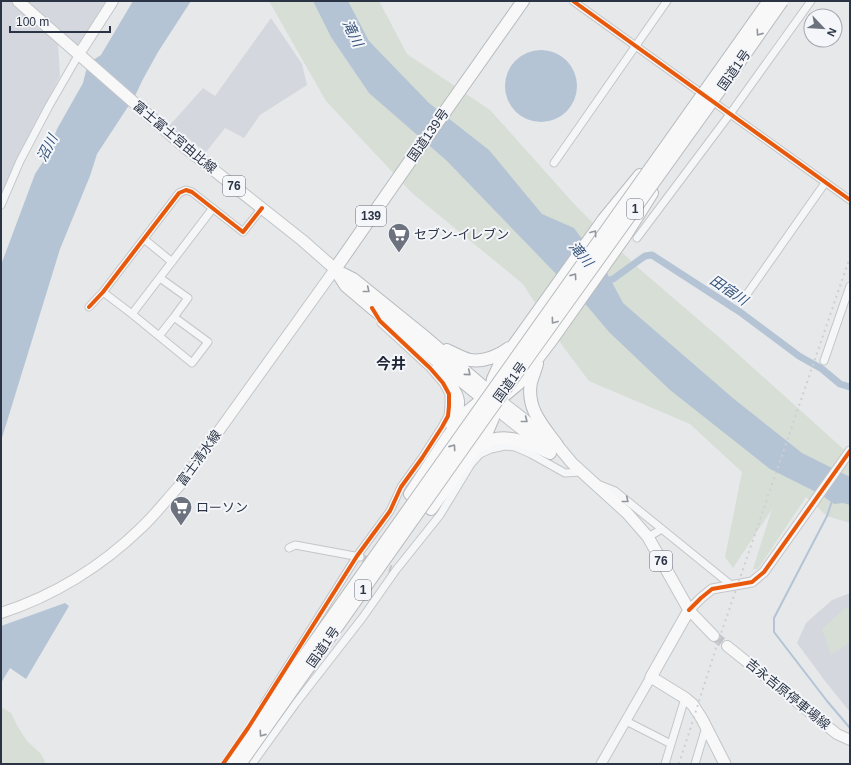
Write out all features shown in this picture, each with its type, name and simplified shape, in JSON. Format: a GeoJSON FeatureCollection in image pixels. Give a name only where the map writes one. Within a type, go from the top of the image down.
{"type":"FeatureCollection","features":[{"type":"Feature","properties":{"kind":"highway","name":"国道139号"},"geometry":{"type":"LineString","coordinates":[[335,269],[523,1]]}},
{"type":"Feature","properties":{"kind":"highway","name":"国道1号"},"geometry":{"type":"LineString","coordinates":[[228,764],[271,711],[496,403],[702,106],[770,1]]}},
{"type":"Feature","properties":{"kind":"highway","name":"国道1号"},"geometry":{"type":"LineString","coordinates":[[702,106],[782,1]]}},
{"type":"Feature","properties":{"kind":"highway","name":"1"},"geometry":{"type":"LineString","coordinates":[[271,711],[314,670],[487,432],[493,418],[493,379],[499,366],[604,219],[702,106]]}},
{"type":"Feature","properties":{"kind":"highway","name":"1"},"geometry":{"type":"LineString","coordinates":[[271,711],[330,608],[410,494],[447,438],[466,413],[478,404],[506,394],[518,384],[539,357],[625,236],[702,106]]}},
{"type":"Feature","properties":{"kind":"highway"},"geometry":{"type":"LineString","coordinates":[[335,269],[346,286],[372,308],[423,342]]}},
{"type":"Feature","properties":{"kind":"highway"},"geometry":{"type":"LineString","coordinates":[[335,269],[353,279],[423,342],[492,400]]}},
{"type":"Feature","properties":{"kind":"highway","name":"1"},"geometry":{"type":"LineString","coordinates":[[423,342],[470,360],[483,360],[494,357],[505,351],[517,341]]}},
{"type":"Feature","properties":{"kind":"highway","name":"1"},"geometry":{"type":"LineString","coordinates":[[423,342],[451,385],[458,400],[457,413],[447,438]]}},
{"type":"Feature","properties":{"kind":"highway","name":"1"},"geometry":{"type":"LineString","coordinates":[[539,357],[531,382],[530,397],[539,422],[554,449]]}},
{"type":"Feature","properties":{"kind":"highway","name":"1"},"geometry":{"type":"LineString","coordinates":[[476,448],[493,440],[504,438],[519,440],[554,449]]}},
{"type":"Feature","properties":{"kind":"highway","name":"国道1号"},"geometry":{"type":"LineString","coordinates":[[240,764],[271,711]]}},
{"type":"Feature","properties":{"kind":"main road","name":"富士富士宮由比線"},"geometry":{"type":"LineString","coordinates":[[18,1],[187,148],[302,240],[335,269]]}},
{"type":"Feature","properties":{"kind":"main road"},"geometry":{"type":"LineString","coordinates":[[80,56],[113,1]]}},
{"type":"Feature","properties":{"kind":"main road","name":"富士清水線"},"geometry":{"type":"LineString","coordinates":[[1,613],[22,606],[58,589],[94,566],[125,543],[141,528],[180,485],[335,269]]}},
{"type":"Feature","properties":{"kind":"main road","name":"76"},"geometry":{"type":"LineString","coordinates":[[492,400],[572,463],[627,513],[648,538],[689,610]]}},
{"type":"Feature","properties":{"kind":"main road"},"geometry":{"type":"LineString","coordinates":[[714,636],[689,610],[651,678],[685,698],[693,705],[725,764]]}},
{"type":"Feature","properties":{"kind":"main road","name":"吉永吉原停車場線"},"geometry":{"type":"LineString","coordinates":[[727,646],[837,734],[850,740]]}},
{"type":"Feature","properties":{"kind":"street"},"geometry":{"type":"LineString","coordinates":[[572,1],[850,200]]}},
{"type":"Feature","properties":{"kind":"street"},"geometry":{"type":"LineString","coordinates":[[554,163],[667,1]]}},
{"type":"Feature","properties":{"kind":"street"},"geometry":{"type":"LineString","coordinates":[[637,238],[730,114],[811,1]]}},
{"type":"Feature","properties":{"kind":"street"},"geometry":{"type":"LineString","coordinates":[[1,205],[24,154],[49,106],[80,56]]}},
{"type":"Feature","properties":{"kind":"street"},"geometry":{"type":"LineString","coordinates":[[747,294],[825,182]]}},
{"type":"Feature","properties":{"kind":"street"},"geometry":{"type":"LineString","coordinates":[[89,307],[103,292],[179,193],[186,190],[192,192],[243,232],[262,208]]}},
{"type":"Feature","properties":{"kind":"street"},"geometry":{"type":"LineString","coordinates":[[132,314],[213,208]]}},
{"type":"Feature","properties":{"kind":"street"},"geometry":{"type":"LineString","coordinates":[[144,239],[172,262]]}},
{"type":"Feature","properties":{"kind":"street"},"geometry":{"type":"LineString","coordinates":[[159,336],[188,298],[160,278]]}},
{"type":"Feature","properties":{"kind":"street"},"geometry":{"type":"LineString","coordinates":[[824,361],[850,286]]}},
{"type":"Feature","properties":{"kind":"street"},"geometry":{"type":"LineString","coordinates":[[103,292],[192,363],[208,342],[174,317]]}},
{"type":"Feature","properties":{"kind":"street"},"geometry":{"type":"LineString","coordinates":[[223,764],[248,728],[358,557],[390,512],[401,487],[422,458],[448,416],[449,394],[443,383],[430,368],[380,321],[372,308]]}},
{"type":"Feature","properties":{"kind":"street"},"geometry":{"type":"LineString","coordinates":[[252,764],[296,703],[364,617],[394,570],[440,515],[472,464],[480,454],[491,449],[505,446],[515,447],[565,473],[581,472]]}},
{"type":"Feature","properties":{"kind":"street"},"geometry":{"type":"LineString","coordinates":[[689,610],[712,590],[752,582],[764,572],[850,451]]}},
{"type":"Feature","properties":{"kind":"street"},"geometry":{"type":"LineString","coordinates":[[592,482],[615,491],[731,585]]}},
{"type":"Feature","properties":{"kind":"street"},"geometry":{"type":"LineString","coordinates":[[648,538],[662,529]]}},
{"type":"Feature","properties":{"kind":"street"},"geometry":{"type":"LineString","coordinates":[[289,548],[295,545],[358,557]]}},
{"type":"Feature","properties":{"kind":"street"},"geometry":{"type":"LineString","coordinates":[[601,764],[651,678]]}},
{"type":"Feature","properties":{"kind":"street"},"geometry":{"type":"LineString","coordinates":[[665,764],[685,698]]}},
{"type":"Feature","properties":{"kind":"street"},"geometry":{"type":"LineString","coordinates":[[626,721],[672,744]]}},
{"type":"Feature","properties":{"kind":"street"},"geometry":{"type":"LineString","coordinates":[[695,764],[706,727]]}},
{"type":"Feature","properties":{"kind":"shaded area"},"geometry":{"type":"Polygon","coordinates":[[[1,1],[14,1],[58,44],[60,76],[21,154],[1,201],[1,1]]]}},
{"type":"Feature","properties":{"kind":"shaded area"},"geometry":{"type":"Polygon","coordinates":[[[24,1],[106,1],[77,47],[24,1]]]}},
{"type":"Feature","properties":{"kind":"shaded area"},"geometry":{"type":"Polygon","coordinates":[[[269,1],[379,1],[407,54],[490,110],[575,205],[636,266],[721,339],[850,455],[850,523],[827,516],[806,497],[758,569],[753,569],[772,509],[733,568],[725,557],[742,472],[690,424],[589,381],[562,345],[523,284],[412,193],[326,101],[269,1]]]}},
{"type":"Feature","properties":{"kind":"shaded area"},"geometry":{"type":"Polygon","coordinates":[[[271,18],[302,64],[307,85],[260,115],[244,138],[225,128],[206,152],[170,125],[203,88],[215,96],[271,18]]]}},
{"type":"Feature","properties":{"kind":"shaded area"},"geometry":{"type":"Polygon","coordinates":[[[850,593],[850,712],[797,643],[806,623],[832,600],[850,593]]]}},
{"type":"Feature","properties":{"kind":"shaded area"},"geometry":{"type":"Polygon","coordinates":[[[850,606],[850,642],[831,655],[822,629],[845,608],[850,606]]]}},
{"type":"Feature","properties":{"kind":"shaded area"},"geometry":{"type":"Polygon","coordinates":[[[1,707],[11,713],[27,741],[41,754],[46,764],[1,764],[1,707]]]}},
{"type":"Feature","properties":{"kind":"water"},"geometry":{"type":"Polygon","coordinates":[[[133,1],[191,1],[158,52],[135,96],[97,154],[90,176],[60,249],[1,441],[1,265],[35,174],[48,154],[57,129],[83,83],[90,62],[101,55],[133,1]]]}},
{"type":"Feature","properties":{"kind":"water","name":"滝川"},"geometry":{"type":"Polygon","coordinates":[[[313,1],[348,1],[369,41],[429,103],[489,150],[542,214],[574,228],[607,273],[623,303],[734,399],[802,453],[850,477],[850,505],[843,503],[834,504],[820,494],[770,469],[670,390],[609,332],[588,307],[447,161],[369,93],[331,37],[313,1]]]}},
{"type":"Feature","properties":{"kind":"water"},"geometry":{"type":"Polygon","coordinates":[[[541,50],[561,56],[571,66],[577,86],[571,106],[561,116],[541,122],[521,116],[511,106],[505,86],[511,66],[521,56],[541,50]]]}},
{"type":"Feature","properties":{"kind":"water"},"geometry":{"type":"Polygon","coordinates":[[[65,603],[69,606],[26,679],[10,668],[1,683],[1,626],[65,603]]]}},
{"type":"Feature","properties":{"kind":"waterway","name":"田宿川"},"geometry":{"type":"LineString","coordinates":[[603,282],[613,279],[645,256],[652,255],[740,312],[799,356],[822,369],[840,384],[850,387]]}},
{"type":"Feature","properties":{"kind":"waterway"},"geometry":{"type":"LineString","coordinates":[[832,501],[827,516],[774,618],[774,632],[827,701],[850,728]]}},
{"type":"Feature","properties":{"kind":"tunnel"},"geometry":{"type":"LineString","coordinates":[[360,557],[391,569]]}},
{"type":"Feature","properties":{"kind":"tunnel"},"geometry":{"type":"LineString","coordinates":[[714,636],[727,646]]}},
{"type":"Feature","properties":{"kind":"railway"},"geometry":{"type":"LineString","coordinates":[[679,764],[716,648],[850,257]]}},
{"type":"Feature","properties":{"kind":"cycle path"},"geometry":{"type":"LineString","coordinates":[[573,1],[850,200]]}},
{"type":"Feature","properties":{"kind":"cycle path"},"geometry":{"type":"LineString","coordinates":[[89,307],[103,292],[179,193],[186,190],[192,192],[243,232],[262,208]]}},
{"type":"Feature","properties":{"kind":"cycle path"},"geometry":{"type":"LineString","coordinates":[[223,764],[248,728],[357,556],[390,511],[401,487],[422,458],[448,416],[449,394],[443,383],[430,368],[380,321],[372,308]]}},
{"type":"Feature","properties":{"kind":"cycle path"},"geometry":{"type":"LineString","coordinates":[[689,610],[712,589],[752,582],[764,572],[850,451]]}},
{"type":"Feature","properties":{"kind":"place","name":"セブン-イレブン"},"geometry":{"type":"Point","coordinates":[399,254]}},
{"type":"Feature","properties":{"kind":"place","name":"ローソン"},"geometry":{"type":"Point","coordinates":[181,526]}},
{"type":"Feature","properties":{"kind":"district","name":"今井"},"geometry":{"type":"Point","coordinates":[391,363]}},
{"type":"Feature","properties":{"kind":"water label","name":"沼川"},"geometry":{"type":"Point","coordinates":[47,148]}}]}
